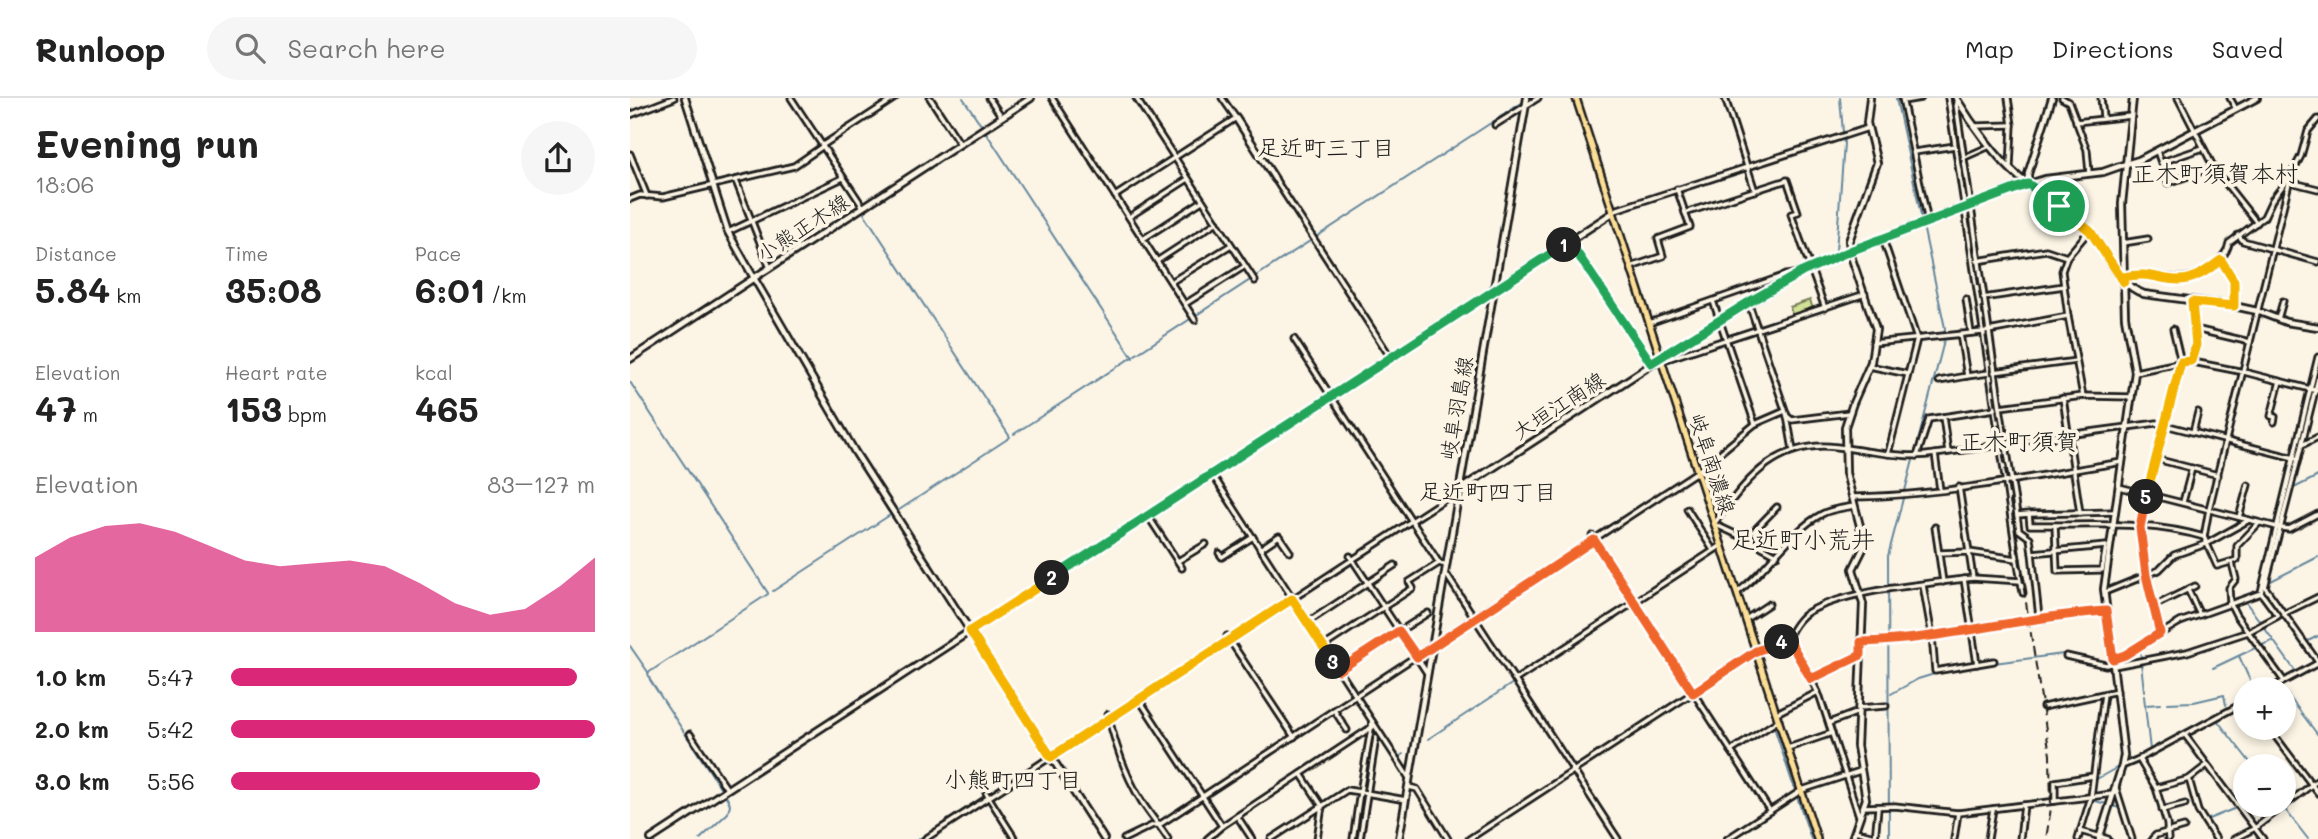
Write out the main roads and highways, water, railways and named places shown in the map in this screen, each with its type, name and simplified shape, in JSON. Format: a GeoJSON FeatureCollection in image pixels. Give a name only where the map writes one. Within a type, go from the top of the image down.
{"type":"FeatureCollection","features":[{"type":"Feature","properties":{"kind":"main road","name":"岐阜南濃線"},"geometry":{"type":"LineString","coordinates":[[1576,98],[1817,839]]}},
{"type":"Feature","properties":{"kind":"waterway"},"geometry":{"type":"LineString","coordinates":[[630,113],[668,98]]}},
{"type":"Feature","properties":{"kind":"waterway"},"geometry":{"type":"LineString","coordinates":[[963,98],[982,126]]}},
{"type":"Feature","properties":{"kind":"waterway"},"geometry":{"type":"LineString","coordinates":[[1722,98],[1743,165]]}},
{"type":"Feature","properties":{"kind":"waterway"},"geometry":{"type":"LineString","coordinates":[[1836,251],[1844,144],[1840,98]]}},
{"type":"Feature","properties":{"kind":"waterway"},"geometry":{"type":"LineString","coordinates":[[1896,98],[1922,220]]}},
{"type":"Feature","properties":{"kind":"waterway"},"geometry":{"type":"LineString","coordinates":[[1014,434],[1523,102]]}},
{"type":"Feature","properties":{"kind":"waterway"},"geometry":{"type":"LineString","coordinates":[[985,131],[1133,358]]}},
{"type":"Feature","properties":{"kind":"waterway"},"geometry":{"type":"LineString","coordinates":[[1642,199],[1831,137]]}},
{"type":"Feature","properties":{"kind":"waterway"},"geometry":{"type":"LineString","coordinates":[[862,210],[1010,437]]}},
{"type":"Feature","properties":{"kind":"waterway"},"geometry":{"type":"LineString","coordinates":[[1889,839],[1888,556],[1943,345],[1945,328],[1923,226]]}},
{"type":"Feature","properties":{"kind":"waterway"},"geometry":{"type":"LineString","coordinates":[[753,284],[888,511]]}},
{"type":"Feature","properties":{"kind":"waterway"},"geometry":{"type":"LineString","coordinates":[[2313,388],[2318,367]]}},
{"type":"Feature","properties":{"kind":"waterway"},"geometry":{"type":"LineString","coordinates":[[630,382],[768,593]]}},
{"type":"Feature","properties":{"kind":"waterway"},"geometry":{"type":"LineString","coordinates":[[2299,441],[2312,392]]}},
{"type":"Feature","properties":{"kind":"waterway"},"geometry":{"type":"LineString","coordinates":[[1744,431],[1751,424]]}},
{"type":"Feature","properties":{"kind":"waterway"},"geometry":{"type":"LineString","coordinates":[[896,512],[1009,438]]}},
{"type":"Feature","properties":{"kind":"waterway"},"geometry":{"type":"LineString","coordinates":[[2294,488],[2318,476]]}},
{"type":"Feature","properties":{"kind":"waterway"},"geometry":{"type":"LineString","coordinates":[[1052,753],[1451,493]]}},
{"type":"Feature","properties":{"kind":"waterway"},"geometry":{"type":"LineString","coordinates":[[773,591],[890,515]]}},
{"type":"Feature","properties":{"kind":"waterway"},"geometry":{"type":"LineString","coordinates":[[1547,568],[1574,550]]}},
{"type":"Feature","properties":{"kind":"waterway"},"geometry":{"type":"LineString","coordinates":[[2269,582],[2318,557]]}},
{"type":"Feature","properties":{"kind":"waterway"},"geometry":{"type":"LineString","coordinates":[[2264,590],[2280,613]]}},
{"type":"Feature","properties":{"kind":"waterway"},"geometry":{"type":"LineString","coordinates":[[722,790],[648,673],[768,594]]}},
{"type":"Feature","properties":{"kind":"waterway"},"geometry":{"type":"LineString","coordinates":[[2245,601],[2260,596]]}},
{"type":"Feature","properties":{"kind":"waterway"},"geometry":{"type":"LineString","coordinates":[[2245,601],[2261,623]]}},
{"type":"Feature","properties":{"kind":"waterway"},"geometry":{"type":"LineString","coordinates":[[1291,602],[1371,723]]}},
{"type":"Feature","properties":{"kind":"waterway"},"geometry":{"type":"LineString","coordinates":[[2163,634],[2199,617]]}},
{"type":"Feature","properties":{"kind":"waterway"},"geometry":{"type":"LineString","coordinates":[[2282,617],[2314,662]]}},
{"type":"Feature","properties":{"kind":"waterway"},"geometry":{"type":"LineString","coordinates":[[2263,626],[2296,672]]}},
{"type":"Feature","properties":{"kind":"waterway"},"geometry":{"type":"LineString","coordinates":[[2306,642],[2318,636]]}},
{"type":"Feature","properties":{"kind":"waterway"},"geometry":{"type":"LineString","coordinates":[[2262,645],[2272,641]]}},
{"type":"Feature","properties":{"kind":"waterway"},"geometry":{"type":"LineString","coordinates":[[630,646],[648,672]]}},
{"type":"Feature","properties":{"kind":"waterway"},"geometry":{"type":"LineString","coordinates":[[1417,653],[1425,648]]}},
{"type":"Feature","properties":{"kind":"waterway"},"geometry":{"type":"LineString","coordinates":[[2213,668],[2255,648]]}},
{"type":"Feature","properties":{"kind":"waterway"},"geometry":{"type":"LineString","coordinates":[[2140,649],[2141,658]]}},
{"type":"Feature","properties":{"kind":"waterway"},"geometry":{"type":"LineString","coordinates":[[2117,660],[2137,650]]}},
{"type":"Feature","properties":{"kind":"waterway"},"geometry":{"type":"LineString","coordinates":[[1994,663],[2063,654]]}},
{"type":"Feature","properties":{"kind":"waterway"},"geometry":{"type":"LineString","coordinates":[[2069,654],[2105,663],[2111,662]]}},
{"type":"Feature","properties":{"kind":"waterway"},"geometry":{"type":"LineString","coordinates":[[2239,656],[2248,677]]}},
{"type":"Feature","properties":{"kind":"waterway"},"geometry":{"type":"LineString","coordinates":[[1357,692],[1412,657]]}},
{"type":"Feature","properties":{"kind":"waterway"},"geometry":{"type":"LineString","coordinates":[[2286,677],[2314,662]]}},
{"type":"Feature","properties":{"kind":"waterway"},"geometry":{"type":"LineString","coordinates":[[2141,663],[2144,691]]}},
{"type":"Feature","properties":{"kind":"waterway"},"geometry":{"type":"LineString","coordinates":[[1891,694],[1918,679],[1944,671]]}},
{"type":"Feature","properties":{"kind":"waterway"},"geometry":{"type":"LineString","coordinates":[[1428,739],[1513,683]]}},
{"type":"Feature","properties":{"kind":"waterway"},"geometry":{"type":"LineString","coordinates":[[1242,768],[1352,695]]}},
{"type":"Feature","properties":{"kind":"waterway"},"geometry":{"type":"LineString","coordinates":[[2167,703],[2194,702],[2224,695],[2226,705]]}},
{"type":"Feature","properties":{"kind":"waterway"},"geometry":{"type":"LineString","coordinates":[[2144,696],[2150,750]]}},
{"type":"Feature","properties":{"kind":"waterway"},"geometry":{"type":"LineString","coordinates":[[2146,705],[2160,704]]}},
{"type":"Feature","properties":{"kind":"waterway"},"geometry":{"type":"LineString","coordinates":[[2169,740],[2233,705]]}},
{"type":"Feature","properties":{"kind":"waterway"},"geometry":{"type":"LineString","coordinates":[[2296,706],[2318,735]]}},
{"type":"Feature","properties":{"kind":"waterway"},"geometry":{"type":"LineString","coordinates":[[2217,720],[2244,754]]}},
{"type":"Feature","properties":{"kind":"waterway"},"geometry":{"type":"LineString","coordinates":[[1774,727],[1811,839]]}},
{"type":"Feature","properties":{"kind":"waterway"},"geometry":{"type":"LineString","coordinates":[[1374,728],[1403,772]]}},
{"type":"Feature","properties":{"kind":"waterway"},"geometry":{"type":"LineString","coordinates":[[1356,839],[1374,730]]}},
{"type":"Feature","properties":{"kind":"waterway"},"geometry":{"type":"LineString","coordinates":[[2133,760],[2166,742]]}},
{"type":"Feature","properties":{"kind":"waterway"},"geometry":{"type":"LineString","coordinates":[[1399,757],[1403,754]]}},
{"type":"Feature","properties":{"kind":"waterway"},"geometry":{"type":"LineString","coordinates":[[919,839],[1046,757]]}},
{"type":"Feature","properties":{"kind":"waterway"},"geometry":{"type":"LineString","coordinates":[[2095,780],[2118,767]]}},
{"type":"Feature","properties":{"kind":"waterway"},"geometry":{"type":"LineString","coordinates":[[2308,839],[2284,808],[2310,789]]}},
{"type":"Feature","properties":{"kind":"waterway"},"geometry":{"type":"LineString","coordinates":[[700,839],[728,813],[730,804],[725,794]]}},
{"type":"Feature","properties":{"kind":"waterway"},"geometry":{"type":"LineString","coordinates":[[2092,800],[2106,804]]}},
{"type":"Feature","properties":{"kind":"waterway"},"geometry":{"type":"LineString","coordinates":[[2113,806],[2122,809]]}},
{"type":"Feature","properties":{"kind":"waterway"},"geometry":{"type":"LineString","coordinates":[[2206,820],[2233,809]]}},
{"type":"Feature","properties":{"kind":"waterway"},"geometry":{"type":"LineString","coordinates":[[2125,821],[2128,839]]}},
{"type":"Feature","properties":{"kind":"railway"},"geometry":{"type":"LineString","coordinates":[[1951,98],[2050,755],[2051,808],[2046,839]]}},
{"type":"Feature","properties":{"kind":"district","name":"足近町三丁目"},"geometry":{"type":"Point","coordinates":[1326,148]}},
{"type":"Feature","properties":{"kind":"district","name":"正木町須賀本村"},"geometry":{"type":"Point","coordinates":[2215,174]}},
{"type":"Feature","properties":{"kind":"district","name":"正木町須賀"},"geometry":{"type":"Point","coordinates":[2019,442]}},
{"type":"Feature","properties":{"kind":"district","name":"足近町四丁目"},"geometry":{"type":"Point","coordinates":[1488,492]}},
{"type":"Feature","properties":{"kind":"district","name":"足近町小荒井"},"geometry":{"type":"Point","coordinates":[1803,540]}},
{"type":"Feature","properties":{"kind":"district","name":"小熊町四丁目"},"geometry":{"type":"Point","coordinates":[1013,780]}}]}
